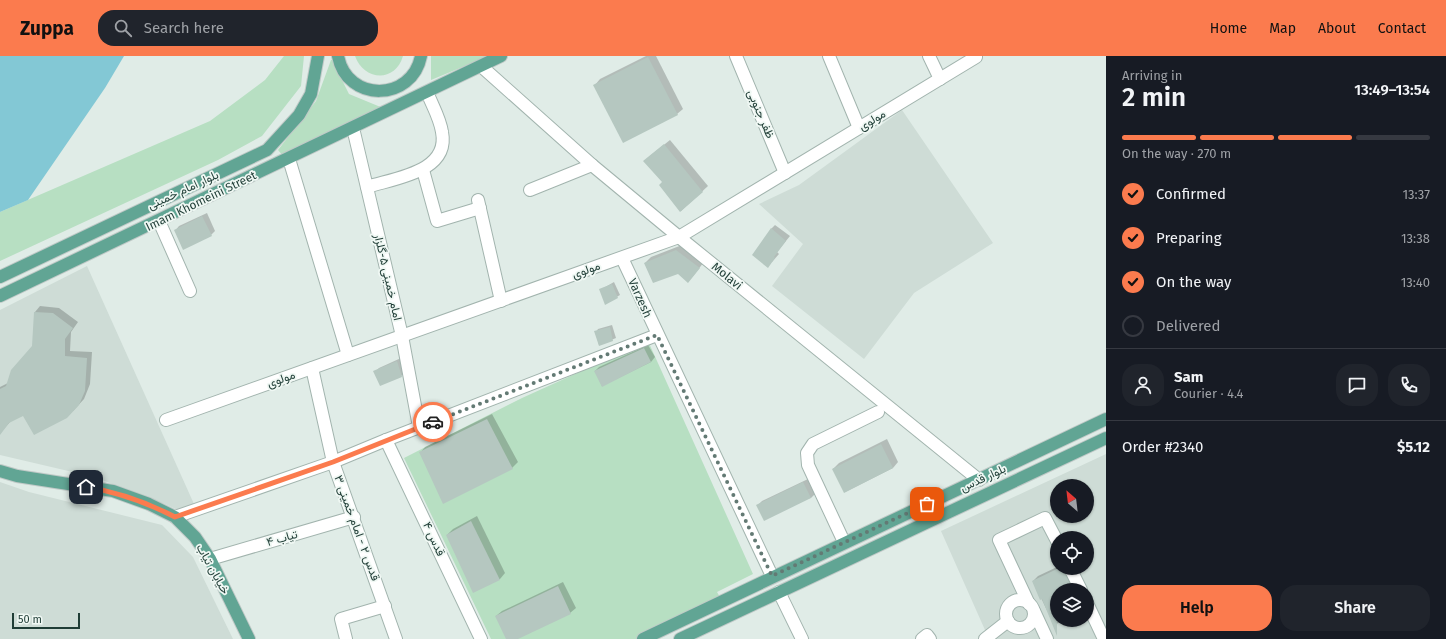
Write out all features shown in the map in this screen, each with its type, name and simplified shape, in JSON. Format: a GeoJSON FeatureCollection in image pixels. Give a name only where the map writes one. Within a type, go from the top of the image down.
{"type":"FeatureCollection","features":[{"type":"Feature","properties":{"kind":"main road","name":"بلوار امام خمینی"},"geometry":{"type":"LineString","coordinates":[[0,277],[267,150],[298,115],[311,94],[318,56]]}},
{"type":"Feature","properties":{"kind":"main road"},"geometry":{"type":"LineString","coordinates":[[338,56],[344,72],[360,86],[381,91],[401,85],[416,71],[422,56]]}},
{"type":"Feature","properties":{"kind":"main road","name":"Imam Khomeini Street"},"geometry":{"type":"LineString","coordinates":[[0,296],[275,166],[501,56]]}},
{"type":"Feature","properties":{"kind":"main road"},"geometry":{"type":"LineString","coordinates":[[401,85],[427,92]]}},
{"type":"Feature","properties":{"kind":"main road"},"geometry":{"type":"LineString","coordinates":[[401,85],[402,104]]}},
{"type":"Feature","properties":{"kind":"main road"},"geometry":{"type":"LineString","coordinates":[[267,150],[275,166]]}},
{"type":"Feature","properties":{"kind":"main road","name":"بلوار قدس"},"geometry":{"type":"LineString","coordinates":[[643,639],[772,576],[1106,419]]}},
{"type":"Feature","properties":{"kind":"main road","name":"بلوار قدس"},"geometry":{"type":"LineString","coordinates":[[680,639],[1106,438]]}},
{"type":"Feature","properties":{"kind":"main road","name":"خیابان تیاب"},"geometry":{"type":"LineString","coordinates":[[0,471],[17,476],[113,491],[149,504],[175,517],[195,537],[210,559],[249,639]]}},
{"type":"Feature","properties":{"kind":"main road"},"geometry":{"type":"LineString","coordinates":[[979,480],[987,495]]}},
{"type":"Feature","properties":{"kind":"main road"},"geometry":{"type":"LineString","coordinates":[[772,576],[779,592]]}},
{"type":"Feature","properties":{"kind":"street","name":"ظفر جنوبی"},"geometry":{"type":"LineString","coordinates":[[736,56],[785,173]]}},
{"type":"Feature","properties":{"kind":"street"},"geometry":{"type":"LineString","coordinates":[[829,56],[859,128]]}},
{"type":"Feature","properties":{"kind":"street"},"geometry":{"type":"LineString","coordinates":[[929,56],[940,79]]}},
{"type":"Feature","properties":{"kind":"street","name":"مولوی"},"geometry":{"type":"LineString","coordinates":[[166,420],[679,237],[976,57]]}},
{"type":"Feature","properties":{"kind":"street","name":"Molavi"},"geometry":{"type":"LineString","coordinates":[[481,66],[592,164],[679,237],[979,480]]}},
{"type":"Feature","properties":{"kind":"street"},"geometry":{"type":"LineString","coordinates":[[367,187],[423,170],[439,157],[443,144],[442,132],[427,92]]}},
{"type":"Feature","properties":{"kind":"street","name":"امام خمینی ۵-گلزار"},"geometry":{"type":"LineString","coordinates":[[353,128],[402,336],[419,427]]}},
{"type":"Feature","properties":{"kind":"street"},"geometry":{"type":"LineString","coordinates":[[289,159],[348,355]]}},
{"type":"Feature","properties":{"kind":"street"},"geometry":{"type":"LineString","coordinates":[[530,190],[592,164]]}},
{"type":"Feature","properties":{"kind":"street"},"geometry":{"type":"LineString","coordinates":[[423,170],[436,221],[479,204],[501,301]]}},
{"type":"Feature","properties":{"kind":"street"},"geometry":{"type":"LineString","coordinates":[[159,221],[190,291]]}},
{"type":"Feature","properties":{"kind":"street","name":"Varzesh"},"geometry":{"type":"LineString","coordinates":[[622,258],[772,576]]}},
{"type":"Feature","properties":{"kind":"street"},"geometry":{"type":"LineString","coordinates":[[175,517],[333,462],[419,427],[657,335]]}},
{"type":"Feature","properties":{"kind":"street","name":"قدس ۲ - امام خمینی ۳"},"geometry":{"type":"LineString","coordinates":[[312,368],[333,462],[354,517],[396,639]]}},
{"type":"Feature","properties":{"kind":"street"},"geometry":{"type":"LineString","coordinates":[[844,542],[808,465],[807,453],[813,444],[878,412]]}},
{"type":"Feature","properties":{"kind":"street","name":"قدس ۴"},"geometry":{"type":"LineString","coordinates":[[386,440],[481,639]]}},
{"type":"Feature","properties":{"kind":"street","name":"تیاب ۴"},"geometry":{"type":"LineString","coordinates":[[210,559],[354,517]]}},
{"type":"Feature","properties":{"kind":"street"},"geometry":{"type":"LineString","coordinates":[[1047,639],[1000,540],[1046,518],[1052,531]]}},
{"type":"Feature","properties":{"kind":"street"},"geometry":{"type":"LineString","coordinates":[[779,592],[802,639]]}},
{"type":"Feature","properties":{"kind":"street"},"geometry":{"type":"LineString","coordinates":[[1008,621],[1007,609],[1013,602],[1022,600],[1032,607]]}},
{"type":"Feature","properties":{"kind":"street"},"geometry":{"type":"LineString","coordinates":[[346,639],[341,619],[385,606]]}},
{"type":"Feature","properties":{"kind":"street"},"geometry":{"type":"LineString","coordinates":[[1008,621],[1019,628],[1027,626],[1033,620],[1032,607]]}},
{"type":"Feature","properties":{"kind":"street"},"geometry":{"type":"LineString","coordinates":[[1094,618],[1104,639]]}},
{"type":"Feature","properties":{"kind":"street"},"geometry":{"type":"LineString","coordinates":[[985,639],[1008,621]]}},
{"type":"Feature","properties":{"kind":"street"},"geometry":{"type":"LineString","coordinates":[[922,639],[927,636],[930,639]]}},
{"type":"Feature","properties":{"kind":"shaded area"},"geometry":{"type":"Polygon","coordinates":[[[902,110],[993,243],[914,293],[864,359],[772,286],[803,244],[759,204],[799,185],[902,110]]]}},
{"type":"Feature","properties":{"kind":"shaded area"},"geometry":{"type":"Polygon","coordinates":[[[87,266],[194,504],[186,514],[165,504],[94,477],[0,455],[0,310],[87,266]]]}},
{"type":"Feature","properties":{"kind":"shaded area"},"geometry":{"type":"Polygon","coordinates":[[[1106,454],[1106,639],[989,639],[941,531],[1050,480],[1050,523],[1094,523],[1094,479],[1052,479],[1106,454]]]}},
{"type":"Feature","properties":{"kind":"shaded area"},"geometry":{"type":"Polygon","coordinates":[[[0,482],[29,492],[162,525],[193,557],[233,639],[0,639],[0,482]]]}},
{"type":"Feature","properties":{"kind":"green space"},"geometry":{"type":"Polygon","coordinates":[[[284,56],[304,56],[301,86],[262,136],[218,160],[0,261],[0,212],[210,121],[265,80],[284,56]]]}},
{"type":"Feature","properties":{"kind":"green space"},"geometry":{"type":"Polygon","coordinates":[[[355,56],[403,56],[399,65],[393,71],[379,76],[365,70],[359,64],[355,56]]]}},
{"type":"Feature","properties":{"kind":"green space"},"geometry":{"type":"Polygon","coordinates":[[[431,56],[489,56],[431,80],[431,56]]]}},
{"type":"Feature","properties":{"kind":"green space"},"geometry":{"type":"Polygon","coordinates":[[[331,60],[336,60],[341,78],[349,94],[383,108],[284,157],[278,150],[316,101],[331,60]]]}},
{"type":"Feature","properties":{"kind":"green space"},"geometry":{"type":"Polygon","coordinates":[[[648,341],[753,574],[717,592],[721,599],[637,639],[491,639],[404,458],[522,398],[648,341]]]}},
{"type":"Feature","properties":{"kind":"water"},"geometry":{"type":"Polygon","coordinates":[[[0,56],[124,56],[105,88],[28,200],[0,212],[0,56]]]}},
{"type":"Feature","properties":{"kind":"building"},"geometry":{"type":"Polygon","coordinates":[[[648,57],[678,115],[623,143],[593,85],[648,57]]]}},
{"type":"Feature","properties":{"kind":"building"},"geometry":{"type":"Polygon","coordinates":[[[664,144],[703,192],[680,212],[659,185],[662,182],[643,161],[664,144]]]}},
{"type":"Feature","properties":{"kind":"building"},"geometry":{"type":"Polygon","coordinates":[[[202,216],[212,236],[183,250],[174,230],[202,216]]]}},
{"type":"Feature","properties":{"kind":"building"},"geometry":{"type":"Polygon","coordinates":[[[771,228],[786,241],[768,268],[752,255],[771,228]]]}},
{"type":"Feature","properties":{"kind":"building"},"geometry":{"type":"Polygon","coordinates":[[[676,250],[700,268],[688,283],[678,274],[653,283],[644,263],[676,250]]]}},
{"type":"Feature","properties":{"kind":"building"},"geometry":{"type":"Polygon","coordinates":[[[612,284],[618,298],[605,305],[599,289],[612,284]]]}},
{"type":"Feature","properties":{"kind":"building"},"geometry":{"type":"Polygon","coordinates":[[[34,312],[53,313],[73,328],[65,339],[65,356],[87,358],[85,391],[79,405],[67,418],[34,435],[23,416],[9,423],[0,435],[0,389],[6,386],[11,370],[32,346],[34,312]]]}},
{"type":"Feature","properties":{"kind":"building"},"geometry":{"type":"Polygon","coordinates":[[[610,327],[613,341],[599,346],[594,331],[610,327]]]}},
{"type":"Feature","properties":{"kind":"building"},"geometry":{"type":"Polygon","coordinates":[[[644,348],[651,362],[602,387],[594,371],[644,348]]]}},
{"type":"Feature","properties":{"kind":"building"},"geometry":{"type":"Polygon","coordinates":[[[397,361],[402,377],[380,386],[373,371],[397,361]]]}},
{"type":"Feature","properties":{"kind":"building"},"geometry":{"type":"Polygon","coordinates":[[[487,419],[513,469],[443,504],[419,452],[487,419]]]}},
{"type":"Feature","properties":{"kind":"building"},"geometry":{"type":"Polygon","coordinates":[[[881,444],[893,468],[844,493],[832,469],[881,444]]]}},
{"type":"Feature","properties":{"kind":"building"},"geometry":{"type":"Polygon","coordinates":[[[803,482],[811,498],[764,521],[756,505],[803,482]]]}},
{"type":"Feature","properties":{"kind":"building"},"geometry":{"type":"Polygon","coordinates":[[[471,521],[500,580],[473,593],[446,535],[471,521]]]}},
{"type":"Feature","properties":{"kind":"building"},"geometry":{"type":"Polygon","coordinates":[[[1050,572],[1050,575],[1066,575],[1070,583],[1050,583],[1050,619],[1042,599],[1040,600],[1032,581],[1050,572]]]}},
{"type":"Feature","properties":{"kind":"building"},"geometry":{"type":"Polygon","coordinates":[[[558,586],[571,614],[518,639],[506,639],[495,616],[558,586]]]}},
{"type":"Feature","properties":{"kind":"building"},"geometry":{"type":"Polygon","coordinates":[[[1053,627],[1057,627],[1057,636],[1053,627]]]}},
{"type":"Feature","properties":{"kind":"way so far"},"geometry":{"type":"LineString","coordinates":[[433,422],[657,335],[772,576],[927,504]]}},
{"type":"Feature","properties":{"kind":"route"},"geometry":{"type":"LineString","coordinates":[[86,487],[113,491],[149,504],[175,517],[333,462],[433,422]]}}]}
